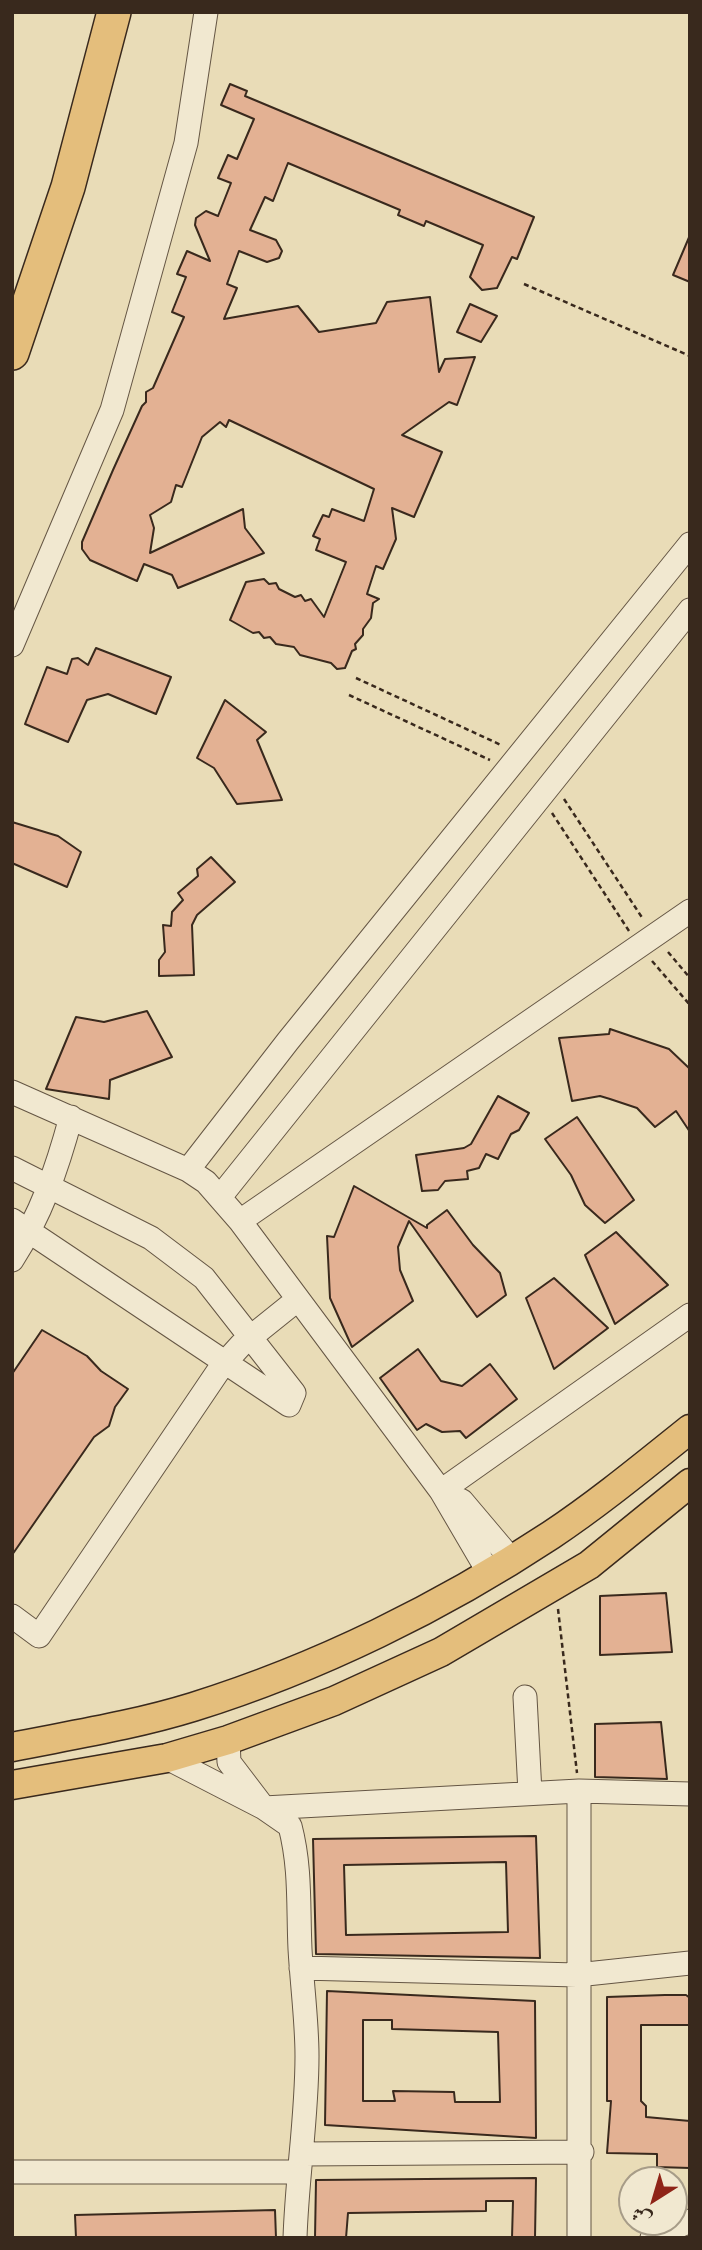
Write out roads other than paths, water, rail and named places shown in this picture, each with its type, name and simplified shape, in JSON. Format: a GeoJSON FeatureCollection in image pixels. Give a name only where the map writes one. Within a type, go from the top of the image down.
{"type":"FeatureCollection","features":[{"type":"Feature","properties":{"kind":"highway"},"geometry":{"type":"LineString","coordinates":[[12,353],[68,187],[114,12]]}},
{"type":"Feature","properties":{"kind":"main road"},"geometry":{"type":"LineString","coordinates":[[12,1747],[191,1708],[252,1687],[364,1638],[500,1566],[552,1535],[690,1429]]}},
{"type":"Feature","properties":{"kind":"main road"},"geometry":{"type":"LineString","coordinates":[[12,1785],[167,1758],[228,1740],[334,1701],[442,1652],[589,1565],[690,1483]]}},
{"type":"Feature","properties":{"kind":"street"},"geometry":{"type":"LineString","coordinates":[[12,645],[112,410],[186,143],[206,12]]}},
{"type":"Feature","properties":{"kind":"street"},"geometry":{"type":"LineString","coordinates":[[188,1171],[690,544]]}},
{"type":"Feature","properties":{"kind":"street"},"geometry":{"type":"LineString","coordinates":[[220,1197],[690,610]]}},
{"type":"Feature","properties":{"kind":"street"},"geometry":{"type":"LineString","coordinates":[[240,1221],[690,911]]}},
{"type":"Feature","properties":{"kind":"street"},"geometry":{"type":"LineString","coordinates":[[12,1092],[188,1171],[205,1182],[240,1221],[441,1491],[462,1501],[500,1566]]}},
{"type":"Feature","properties":{"kind":"street"},"geometry":{"type":"LineString","coordinates":[[12,1260],[21,1226],[51,1185],[71,1117]]}},
{"type":"Feature","properties":{"kind":"street"},"geometry":{"type":"LineString","coordinates":[[12,1168],[51,1185],[159,1244],[204,1278],[294,1393],[289,1405],[21,1226]]}},
{"type":"Feature","properties":{"kind":"street"},"geometry":{"type":"LineString","coordinates":[[12,1616],[40,1636],[225,1363],[297,1300]]}},
{"type":"Feature","properties":{"kind":"street"},"geometry":{"type":"LineString","coordinates":[[441,1491],[690,1315]]}},
{"type":"Feature","properties":{"kind":"street"},"geometry":{"type":"LineString","coordinates":[[524,1697],[530,1793]]}},
{"type":"Feature","properties":{"kind":"street"},"geometry":{"type":"LineString","coordinates":[[228,1740],[229,1762],[264,1808]]}},
{"type":"Feature","properties":{"kind":"street"},"geometry":{"type":"LineString","coordinates":[[167,1758],[264,1808],[290,1826],[295,1844],[300,1885],[301,1968],[307,2055],[295,2238]]}},
{"type":"Feature","properties":{"kind":"street"},"geometry":{"type":"LineString","coordinates":[[264,1808],[579,1791],[690,1794]]}},
{"type":"Feature","properties":{"kind":"street"},"geometry":{"type":"LineString","coordinates":[[579,1791],[578,1975],[582,2152],[579,2238]]}},
{"type":"Feature","properties":{"kind":"street"},"geometry":{"type":"LineString","coordinates":[[301,1968],[578,1975],[690,1963]]}},
{"type":"Feature","properties":{"kind":"street"},"geometry":{"type":"LineString","coordinates":[[12,2172],[582,2152]]}},
{"type":"Feature","properties":{"kind":"street"},"geometry":{"type":"LineString","coordinates":[[652,2238],[690,2221]]}}]}
